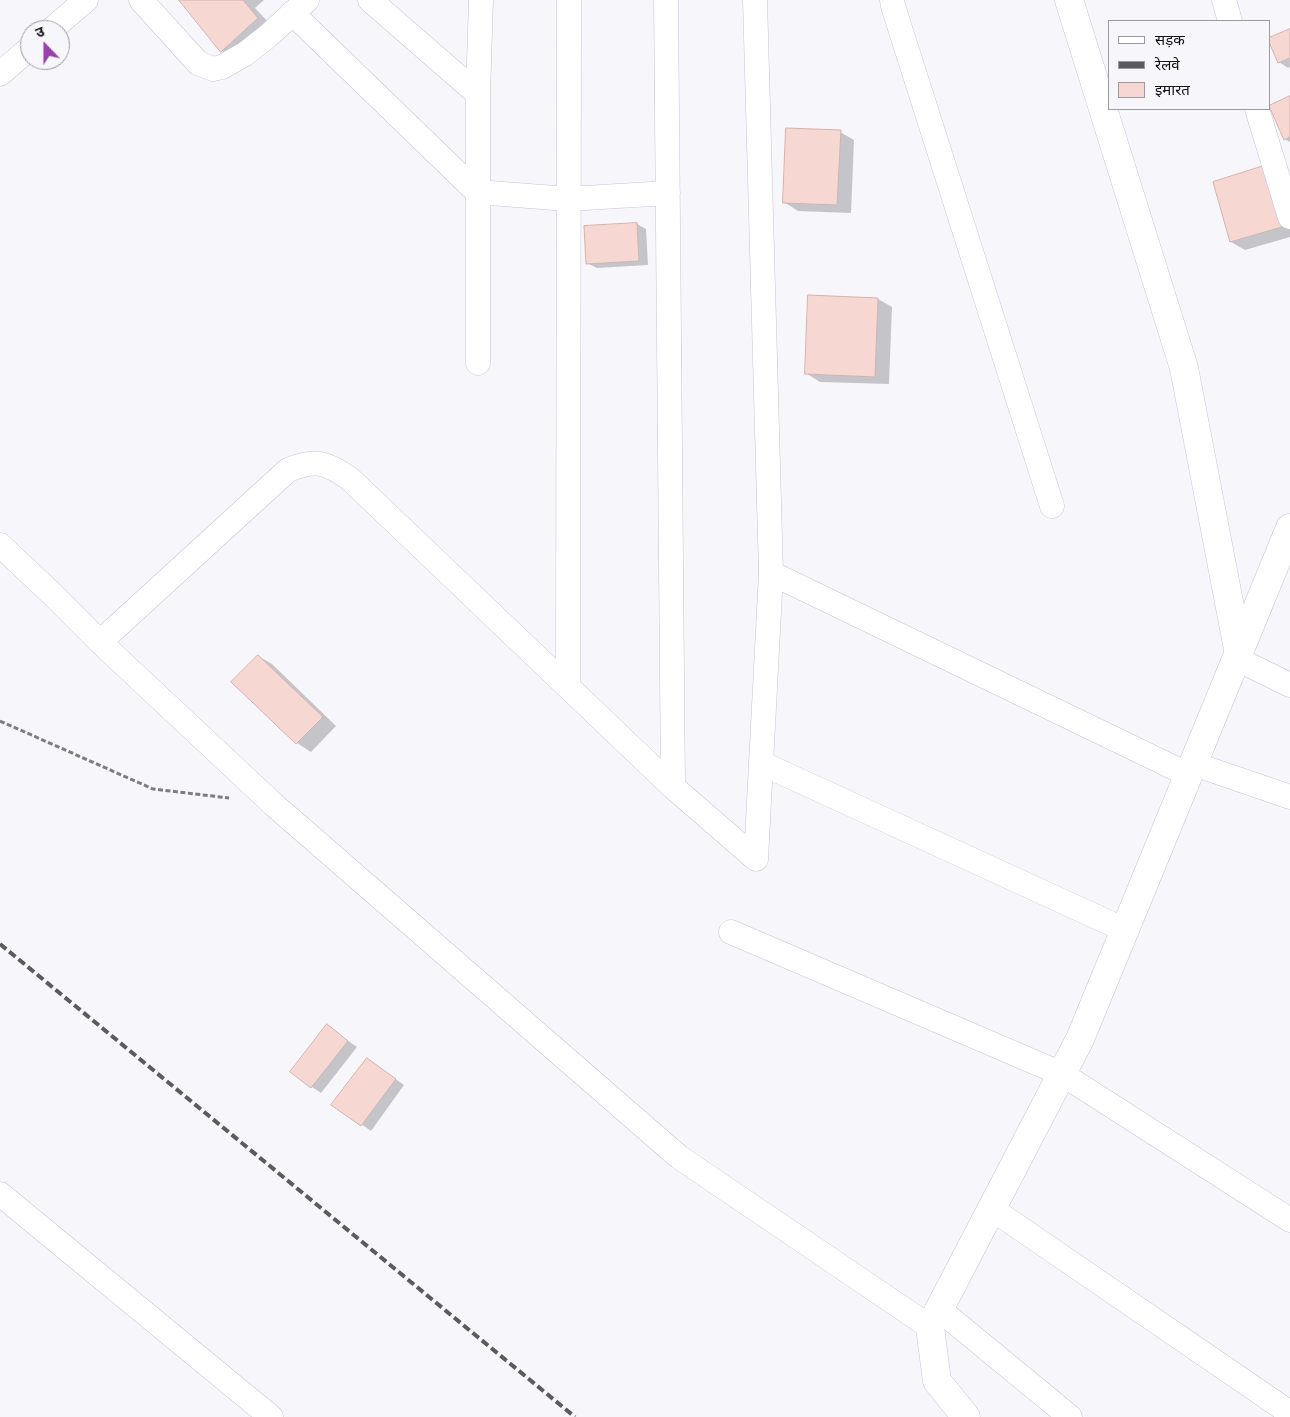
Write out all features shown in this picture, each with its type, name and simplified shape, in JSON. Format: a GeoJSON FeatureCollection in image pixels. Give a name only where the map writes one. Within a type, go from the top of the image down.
{"type":"FeatureCollection","features":[{"type":"Feature","properties":{"kind":"main road"},"geometry":{"type":"LineString","coordinates":[[1070,0],[1184,368],[1238,656]]}},
{"type":"Feature","properties":{"kind":"main road"},"geometry":{"type":"LineString","coordinates":[[966,1417],[936,1381],[935,1319],[1080,1039],[1290,528]]}},
{"type":"Feature","properties":{"kind":"street"},"geometry":{"type":"LineString","coordinates":[[63,20],[86,0]]}},
{"type":"Feature","properties":{"kind":"street"},"geometry":{"type":"LineString","coordinates":[[141,0],[198,63],[213,69],[222,67],[245,54],[268,36],[299,7],[477,192],[568,199],[668,192]]}},
{"type":"Feature","properties":{"kind":"street"},"geometry":{"type":"LineString","coordinates":[[370,0],[478,94]]}},
{"type":"Feature","properties":{"kind":"street"},"geometry":{"type":"LineString","coordinates":[[478,363],[477,192],[481,0]]}},
{"type":"Feature","properties":{"kind":"street"},"geometry":{"type":"LineString","coordinates":[[568,0],[568,687]]}},
{"type":"Feature","properties":{"kind":"street"},"geometry":{"type":"LineString","coordinates":[[666,0],[673,787]]}},
{"type":"Feature","properties":{"kind":"street"},"geometry":{"type":"LineString","coordinates":[[100,642],[288,470],[301,464],[317,462],[333,467],[350,479],[673,787],[756,859],[771,573],[755,0]]}},
{"type":"Feature","properties":{"kind":"street"},"geometry":{"type":"LineString","coordinates":[[892,0],[1052,506]]}},
{"type":"Feature","properties":{"kind":"street"},"geometry":{"type":"LineString","coordinates":[[1224,0],[1230,20]]}},
{"type":"Feature","properties":{"kind":"street"},"geometry":{"type":"LineString","coordinates":[[0,74],[20,57]]}},
{"type":"Feature","properties":{"kind":"street"},"geometry":{"type":"LineString","coordinates":[[1257,110],[1290,217]]}},
{"type":"Feature","properties":{"kind":"street"},"geometry":{"type":"LineString","coordinates":[[0,545],[100,642],[274,804],[679,1157],[935,1319],[1070,1417]]}},
{"type":"Feature","properties":{"kind":"street"},"geometry":{"type":"LineString","coordinates":[[771,573],[1191,769],[1290,797]]}},
{"type":"Feature","properties":{"kind":"street"},"geometry":{"type":"LineString","coordinates":[[1238,656],[1290,685]]}},
{"type":"Feature","properties":{"kind":"street"},"geometry":{"type":"LineString","coordinates":[[761,764],[1125,930]]}},
{"type":"Feature","properties":{"kind":"street"},"geometry":{"type":"LineString","coordinates":[[730,932],[1062,1074],[1290,1220]]}},
{"type":"Feature","properties":{"kind":"street"},"geometry":{"type":"LineString","coordinates":[[0,1194],[271,1417]]}},
{"type":"Feature","properties":{"kind":"street"},"geometry":{"type":"LineString","coordinates":[[992,1209],[1290,1413]]}},
{"type":"Feature","properties":{"kind":"path"},"geometry":{"type":"LineString","coordinates":[[0,721],[153,789],[274,804]]}},
{"type":"Feature","properties":{"kind":"building"},"geometry":{"type":"Polygon","coordinates":[[[179,0],[243,0],[258,18],[221,52],[179,0]]]}},
{"type":"Feature","properties":{"kind":"building"},"geometry":{"type":"Polygon","coordinates":[[[1290,29],[1290,58],[1278,63],[1270,44],[1270,38],[1290,29]]]}},
{"type":"Feature","properties":{"kind":"building"},"geometry":{"type":"Polygon","coordinates":[[[1290,96],[1290,137],[1284,140],[1270,106],[1290,96]]]}},
{"type":"Feature","properties":{"kind":"building"},"geometry":{"type":"Polygon","coordinates":[[[786,128],[841,130],[837,205],[783,203],[786,128]]]}},
{"type":"Feature","properties":{"kind":"building"},"geometry":{"type":"Polygon","coordinates":[[[1264,166],[1282,227],[1230,242],[1213,182],[1264,166]]]}},
{"type":"Feature","properties":{"kind":"building"},"geometry":{"type":"Polygon","coordinates":[[[637,223],[639,261],[586,264],[584,226],[637,223]]]}},
{"type":"Feature","properties":{"kind":"building"},"geometry":{"type":"Polygon","coordinates":[[[808,295],[878,298],[875,377],[805,374],[808,295]]]}},
{"type":"Feature","properties":{"kind":"building"},"geometry":{"type":"Polygon","coordinates":[[[258,655],[323,717],[296,744],[231,682],[258,655]]]}},
{"type":"Feature","properties":{"kind":"building"},"geometry":{"type":"Polygon","coordinates":[[[327,1024],[348,1041],[311,1088],[290,1072],[327,1024]]]}},
{"type":"Feature","properties":{"kind":"building"},"geometry":{"type":"Polygon","coordinates":[[[367,1058],[396,1079],[361,1126],[331,1105],[367,1058]]]}},
{"type":"Feature","properties":{"kind":"railway"},"geometry":{"type":"LineString","coordinates":[[0,944],[575,1417]]}}]}
